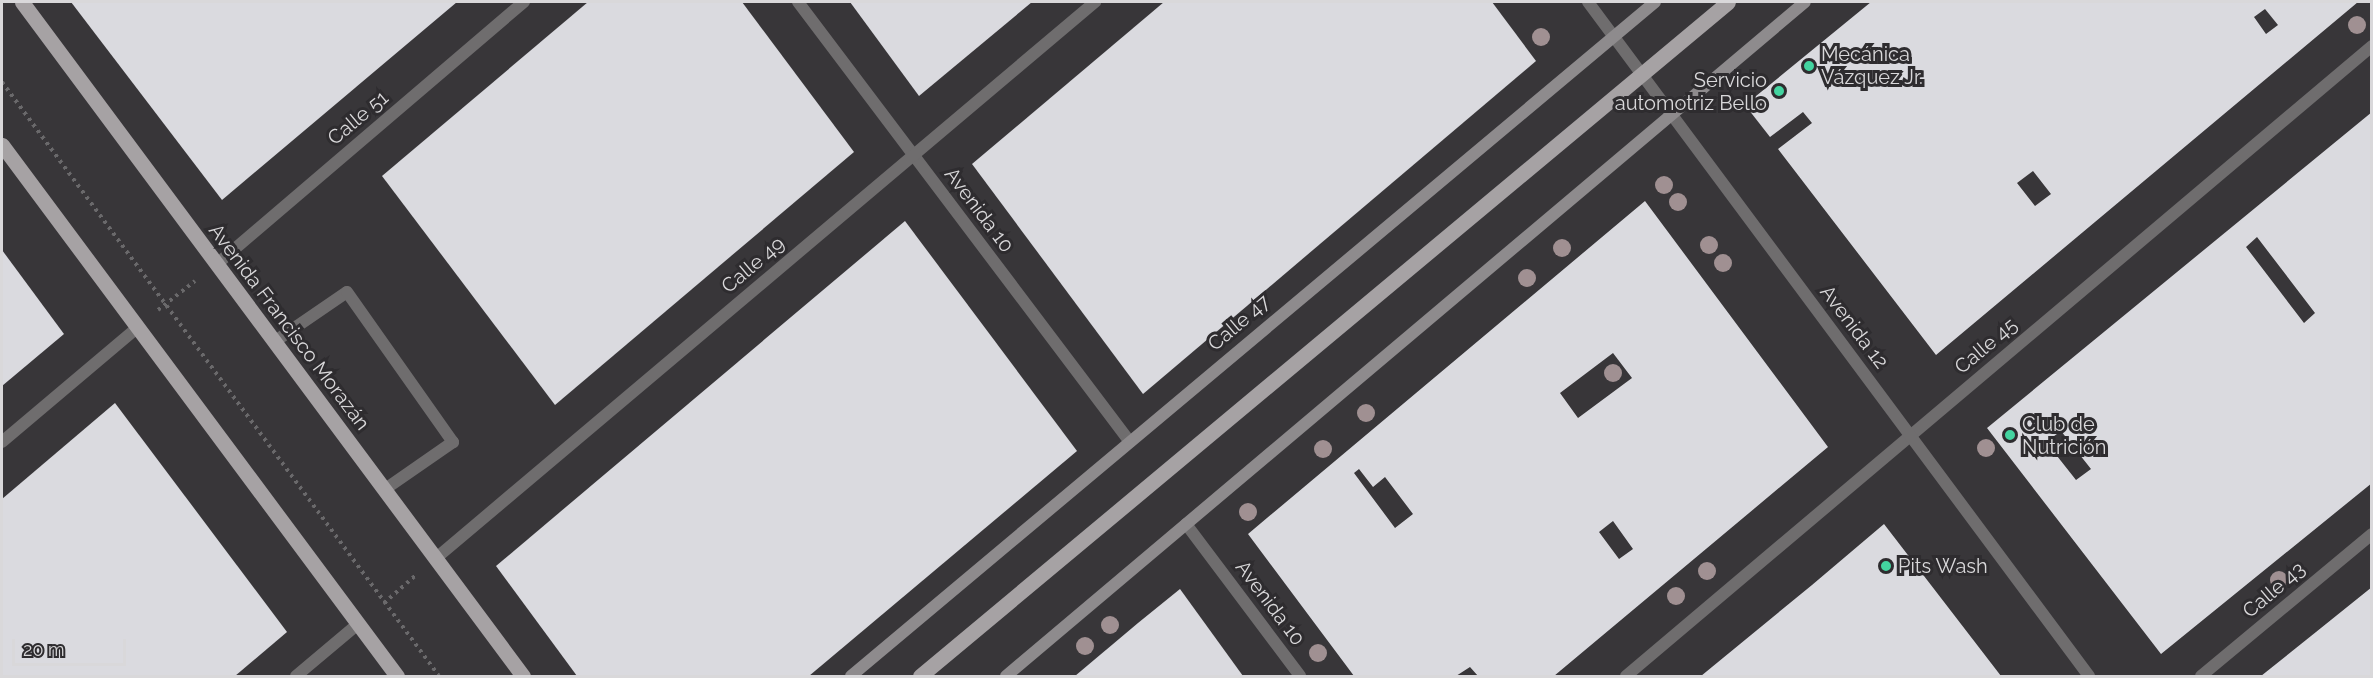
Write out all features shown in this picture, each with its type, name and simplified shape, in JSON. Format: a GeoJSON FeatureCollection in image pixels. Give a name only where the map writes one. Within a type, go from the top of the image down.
{"type":"FeatureCollection","features":[{"type":"Feature","properties":{"kind":"main road","name":"Avenida Francisco Morazán"},"geometry":{"type":"LineString","coordinates":[[22,2],[523,676]]}},
{"type":"Feature","properties":{"kind":"main road","name":"Calle 47"},"geometry":{"type":"LineString","coordinates":[[851,676],[1655,2]]}},
{"type":"Feature","properties":{"kind":"main road"},"geometry":{"type":"LineString","coordinates":[[920,676],[1728,2]]}},
{"type":"Feature","properties":{"kind":"main road"},"geometry":{"type":"LineString","coordinates":[[1006,676],[1805,2]]}},
{"type":"Feature","properties":{"kind":"main road"},"geometry":{"type":"LineString","coordinates":[[2,146],[397,676]]}},
{"type":"Feature","properties":{"kind":"street","name":"Calle 51"},"geometry":{"type":"LineString","coordinates":[[216,264],[524,2]]}},
{"type":"Feature","properties":{"kind":"street","name":"Avenida 10"},"geometry":{"type":"LineString","coordinates":[[798,2],[1130,442]]}},
{"type":"Feature","properties":{"kind":"street","name":"Calle 49"},"geometry":{"type":"LineString","coordinates":[[435,559],[1095,2]]}},
{"type":"Feature","properties":{"kind":"street","name":"Avenida 12"},"geometry":{"type":"LineString","coordinates":[[1588,2],[2090,676]]}},
{"type":"Feature","properties":{"kind":"street","name":"Calle 45"},"geometry":{"type":"LineString","coordinates":[[1626,676],[2372,46]]}},
{"type":"Feature","properties":{"kind":"street"},"geometry":{"type":"LineString","coordinates":[[274,342],[347,292],[453,442],[384,490]]}},
{"type":"Feature","properties":{"kind":"street"},"geometry":{"type":"LineString","coordinates":[[2,442],[137,328]]}},
{"type":"Feature","properties":{"kind":"street","name":"Avenida 10"},"geometry":{"type":"LineString","coordinates":[[1186,524],[1300,676]]}},
{"type":"Feature","properties":{"kind":"street","name":"Calle 43"},"geometry":{"type":"LineString","coordinates":[[2201,676],[2372,534]]}},
{"type":"Feature","properties":{"kind":"street"},"geometry":{"type":"LineString","coordinates":[[296,676],[358,624]]}},
{"type":"Feature","properties":{"kind":"path"},"geometry":{"type":"LineString","coordinates":[[2,82],[440,676]]}},
{"type":"Feature","properties":{"kind":"path"},"geometry":{"type":"LineString","coordinates":[[137,328],[216,264]]}},
{"type":"Feature","properties":{"kind":"path"},"geometry":{"type":"LineString","coordinates":[[358,624],[435,559]]}},
{"type":"Feature","properties":{"kind":"building"},"geometry":{"type":"Polygon","coordinates":[[[71,2],[457,2],[222,200],[71,2]]]}},
{"type":"Feature","properties":{"kind":"building"},"geometry":{"type":"Polygon","coordinates":[[[588,2],[742,2],[854,152],[555,405],[382,176],[588,2]]]}},
{"type":"Feature","properties":{"kind":"building"},"geometry":{"type":"Polygon","coordinates":[[[850,2],[1032,2],[919,96],[850,2]]]}},
{"type":"Feature","properties":{"kind":"building"},"geometry":{"type":"Polygon","coordinates":[[[1164,2],[1492,2],[1536,61],[1143,394],[972,164],[1164,2]]]}},
{"type":"Feature","properties":{"kind":"building"},"geometry":{"type":"Polygon","coordinates":[[[1871,2],[2358,2],[1936,355],[1778,149],[1812,123],[1803,112],[1770,137],[1745,105],[1871,2]],[[2265,9],[2254,17],[2266,34],[2278,25],[2265,9]],[[2033,171],[2017,183],[2035,206],[2051,194],[2033,171]]]}},
{"type":"Feature","properties":{"kind":"building"},"geometry":{"type":"Polygon","coordinates":[[[2372,112],[2372,483],[2161,654],[1987,428],[2372,112]],[[2257,237],[2246,247],[2304,323],[2315,313],[2257,237]],[[2061,431],[2046,442],[2076,480],[2091,469],[2061,431]]]}},
{"type":"Feature","properties":{"kind":"building"},"geometry":{"type":"Polygon","coordinates":[[[1645,201],[1828,447],[1554,676],[1478,676],[1470,667],[1456,676],[1354,676],[1248,534],[1645,201]],[[1613,353],[1560,393],[1578,418],[1632,378],[1613,353]],[[1359,469],[1354,473],[1395,528],[1413,514],[1385,477],[1373,487],[1359,469]],[[1613,521],[1599,532],[1619,559],[1633,549],[1613,521]]]}},
{"type":"Feature","properties":{"kind":"building"},"geometry":{"type":"Polygon","coordinates":[[[905,221],[1077,451],[809,676],[577,676],[496,566],[905,221]]]}},
{"type":"Feature","properties":{"kind":"building"},"geometry":{"type":"Polygon","coordinates":[[[2,250],[64,334],[2,386],[2,250]]]}},
{"type":"Feature","properties":{"kind":"building"},"geometry":{"type":"Polygon","coordinates":[[[115,403],[287,632],[235,676],[2,676],[2,499],[115,403]]]}},
{"type":"Feature","properties":{"kind":"building"},"geometry":{"type":"Polygon","coordinates":[[[1884,524],[2001,676],[1701,676],[1812,585],[1884,524]]]}},
{"type":"Feature","properties":{"kind":"building"},"geometry":{"type":"Polygon","coordinates":[[[2372,587],[2372,676],[2261,676],[2316,632],[2372,587]]]}},
{"type":"Feature","properties":{"kind":"building"},"geometry":{"type":"Polygon","coordinates":[[[1180,589],[1243,676],[1075,676],[1138,623],[1180,589]]]}},
{"type":"Feature","properties":{"kind":"place","name":"Mecánica Vázquez Jr."},"geometry":{"type":"Point","coordinates":[1809,66]}},
{"type":"Feature","properties":{"kind":"place","name":"Servicio automotriz Bello"},"geometry":{"type":"Point","coordinates":[1779,91]}},
{"type":"Feature","properties":{"kind":"place","name":"Club de Nutrición"},"geometry":{"type":"Point","coordinates":[2010,435]}},
{"type":"Feature","properties":{"kind":"place","name":"Pits Wash"},"geometry":{"type":"Point","coordinates":[1886,566]}}]}
